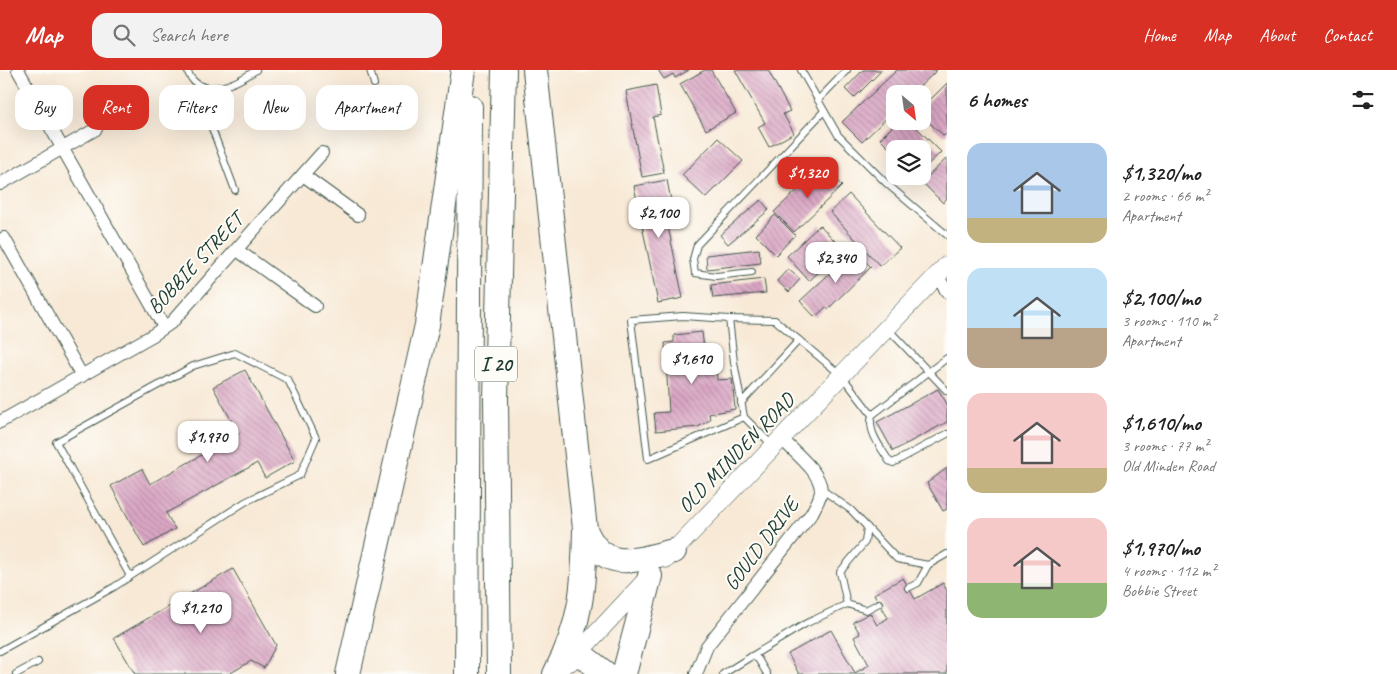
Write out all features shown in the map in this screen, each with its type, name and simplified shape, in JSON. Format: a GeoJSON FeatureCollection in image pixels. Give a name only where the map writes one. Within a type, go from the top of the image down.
{"type":"FeatureCollection","features":[{"type":"Feature","properties":{"kind":"highway"},"geometry":{"type":"LineString","coordinates":[[348,674],[426,325],[463,70]]}},
{"type":"Feature","properties":{"kind":"highway","name":"I 20"},"geometry":{"type":"LineString","coordinates":[[467,665],[472,70]]}},
{"type":"Feature","properties":{"kind":"highway","name":"I 20"},"geometry":{"type":"LineString","coordinates":[[499,666],[496,399],[504,70]]}},
{"type":"Feature","properties":{"kind":"highway"},"geometry":{"type":"LineString","coordinates":[[535,70],[585,529],[584,571],[578,618],[567,652],[555,674]]}},
{"type":"Feature","properties":{"kind":"highway"},"geometry":{"type":"LineString","coordinates":[[585,529],[596,550],[617,560],[630,561],[674,551]]}},
{"type":"Feature","properties":{"kind":"highway"},"geometry":{"type":"LineString","coordinates":[[624,674],[650,576]]}},
{"type":"Feature","properties":{"kind":"highway"},"geometry":{"type":"LineString","coordinates":[[579,653],[606,674]]}},
{"type":"Feature","properties":{"kind":"main road","name":"OLD MINDEN ROAD"},"geometry":{"type":"LineString","coordinates":[[560,674],[650,576],[942,270]]}},
{"type":"Feature","properties":{"kind":"street"},"geometry":{"type":"LineString","coordinates":[[18,70],[164,328]]}},
{"type":"Feature","properties":{"kind":"street"},"geometry":{"type":"LineString","coordinates":[[0,184],[94,130]]}},
{"type":"Feature","properties":{"kind":"street","name":"BOBBIE STREET"},"geometry":{"type":"LineString","coordinates":[[0,422],[164,328],[179,315],[322,154]]}},
{"type":"Feature","properties":{"kind":"street"},"geometry":{"type":"LineString","coordinates":[[303,175],[358,215]]}},
{"type":"Feature","properties":{"kind":"street"},"geometry":{"type":"LineString","coordinates":[[4,238],[82,376]]}},
{"type":"Feature","properties":{"kind":"street"},"geometry":{"type":"LineString","coordinates":[[237,250],[315,306]]}},
{"type":"Feature","properties":{"kind":"street"},"geometry":{"type":"LineString","coordinates":[[942,270],[947,292]]}},
{"type":"Feature","properties":{"kind":"street","name":"GOULD DRIVE"},"geometry":{"type":"LineString","coordinates":[[696,674],[707,646],[812,513],[818,501],[821,490],[812,470],[778,443]]}},
{"type":"Feature","properties":{"kind":"lane"},"geometry":{"type":"LineString","coordinates":[[187,70],[199,85]]}},
{"type":"Feature","properties":{"kind":"lane"},"geometry":{"type":"LineString","coordinates":[[229,85],[256,70]]}},
{"type":"Feature","properties":{"kind":"lane"},"geometry":{"type":"LineString","coordinates":[[370,70],[374,84]]}},
{"type":"Feature","properties":{"kind":"lane"},"geometry":{"type":"LineString","coordinates":[[801,70],[838,136],[886,183],[947,235]]}},
{"type":"Feature","properties":{"kind":"lane"},"geometry":{"type":"LineString","coordinates":[[818,100],[848,70]]}},
{"type":"Feature","properties":{"kind":"lane"},"geometry":{"type":"LineString","coordinates":[[752,272],[716,276],[695,273],[693,259],[697,245],[824,111]]}},
{"type":"Feature","properties":{"kind":"lane"},"geometry":{"type":"LineString","coordinates":[[212,130],[235,190]]}},
{"type":"Feature","properties":{"kind":"lane"},"geometry":{"type":"LineString","coordinates":[[744,417],[648,459],[632,320],[683,316],[775,320],[842,376],[872,415]]}},
{"type":"Feature","properties":{"kind":"lane"},"geometry":{"type":"LineString","coordinates":[[729,319],[744,417],[778,443]]}},
{"type":"Feature","properties":{"kind":"lane"},"geometry":{"type":"LineString","coordinates":[[887,328],[947,391]]}},
{"type":"Feature","properties":{"kind":"lane"},"geometry":{"type":"LineString","coordinates":[[741,403],[799,340]]}},
{"type":"Feature","properties":{"kind":"lane"},"geometry":{"type":"LineString","coordinates":[[0,651],[130,576],[245,502],[300,475],[316,438],[288,380],[235,353],[193,366],[56,442],[130,576]]}},
{"type":"Feature","properties":{"kind":"lane"},"geometry":{"type":"LineString","coordinates":[[947,358],[872,415],[870,423],[871,430],[889,461],[893,464],[947,434]]}},
{"type":"Feature","properties":{"kind":"lane"},"geometry":{"type":"LineString","coordinates":[[821,490],[851,510],[898,559],[928,565]]}},
{"type":"Feature","properties":{"kind":"lane"},"geometry":{"type":"LineString","coordinates":[[847,604],[840,572],[865,542],[867,527]]}},
{"type":"Feature","properties":{"kind":"lane"},"geometry":{"type":"LineString","coordinates":[[908,588],[918,583],[928,565],[947,554]]}},
{"type":"Feature","properties":{"kind":"lane"},"geometry":{"type":"LineString","coordinates":[[723,674],[805,624],[847,604],[866,610],[879,603]]}},
{"type":"Feature","properties":{"kind":"lane"},"geometry":{"type":"LineString","coordinates":[[752,656],[758,659],[767,674]]}},
{"type":"Feature","properties":{"kind":"lane"},"geometry":{"type":"LineString","coordinates":[[16,674],[38,662]]}},
{"type":"Feature","properties":{"kind":"building"},"geometry":{"type":"Polygon","coordinates":[[[658,70],[689,70],[675,78],[673,74],[664,79],[658,70]]]}},
{"type":"Feature","properties":{"kind":"building"},"geometry":{"type":"Polygon","coordinates":[[[705,70],[711,70],[736,113],[706,130],[680,84],[705,70]]]}},
{"type":"Feature","properties":{"kind":"building"},"geometry":{"type":"Polygon","coordinates":[[[735,70],[768,70],[790,111],[783,114],[794,133],[769,147],[758,127],[765,123],[735,70]]]}},
{"type":"Feature","properties":{"kind":"building"},"geometry":{"type":"Polygon","coordinates":[[[863,70],[882,70],[854,98],[845,89],[863,70]]]}},
{"type":"Feature","properties":{"kind":"building"},"geometry":{"type":"Polygon","coordinates":[[[897,70],[937,70],[921,85],[886,85],[886,119],[862,142],[842,122],[897,70]]]}},
{"type":"Feature","properties":{"kind":"building"},"geometry":{"type":"Polygon","coordinates":[[[947,83],[947,133],[944,136],[931,124],[931,99],[947,83]]]}},
{"type":"Feature","properties":{"kind":"building"},"geometry":{"type":"Polygon","coordinates":[[[656,85],[661,115],[653,117],[664,173],[642,177],[626,91],[656,85]]]}},
{"type":"Feature","properties":{"kind":"building"},"geometry":{"type":"Polygon","coordinates":[[[889,130],[919,130],[929,140],[886,140],[886,145],[880,139],[889,130]]]}},
{"type":"Feature","properties":{"kind":"building"},"geometry":{"type":"Polygon","coordinates":[[[718,138],[743,161],[706,198],[682,175],[718,138]]]}},
{"type":"Feature","properties":{"kind":"building"},"geometry":{"type":"Polygon","coordinates":[[[931,142],[941,152],[931,161],[931,142]]]}},
{"type":"Feature","properties":{"kind":"building"},"geometry":{"type":"Polygon","coordinates":[[[947,158],[947,198],[943,203],[925,185],[931,185],[931,173],[947,158]]]}},
{"type":"Feature","properties":{"kind":"building"},"geometry":{"type":"Polygon","coordinates":[[[823,166],[842,186],[794,232],[774,212],[823,166]]]}},
{"type":"Feature","properties":{"kind":"building"},"geometry":{"type":"Polygon","coordinates":[[[667,180],[672,206],[664,207],[683,298],[658,303],[634,186],[667,180]]]}},
{"type":"Feature","properties":{"kind":"building"},"geometry":{"type":"Polygon","coordinates":[[[849,194],[900,248],[880,266],[830,212],[849,194]]]}},
{"type":"Feature","properties":{"kind":"building"},"geometry":{"type":"Polygon","coordinates":[[[761,200],[769,210],[728,244],[720,235],[761,200]]]}},
{"type":"Feature","properties":{"kind":"building"},"geometry":{"type":"Polygon","coordinates":[[[775,215],[795,235],[776,255],[756,235],[775,215]]]}},
{"type":"Feature","properties":{"kind":"building"},"geometry":{"type":"Polygon","coordinates":[[[820,225],[843,250],[809,281],[787,256],[820,225]]]}},
{"type":"Feature","properties":{"kind":"building"},"geometry":{"type":"Polygon","coordinates":[[[759,249],[761,263],[707,269],[706,255],[759,249]]]}},
{"type":"Feature","properties":{"kind":"building"},"geometry":{"type":"Polygon","coordinates":[[[855,250],[871,267],[828,309],[826,307],[815,317],[800,301],[855,250]]]}},
{"type":"Feature","properties":{"kind":"building"},"geometry":{"type":"Polygon","coordinates":[[[788,269],[800,279],[789,292],[777,281],[788,269]]]}},
{"type":"Feature","properties":{"kind":"building"},"geometry":{"type":"Polygon","coordinates":[[[764,279],[766,293],[713,298],[711,285],[764,279]]]}},
{"type":"Feature","properties":{"kind":"building"},"geometry":{"type":"Polygon","coordinates":[[[702,332],[705,357],[715,356],[717,380],[732,379],[735,409],[709,414],[710,420],[698,427],[656,431],[654,413],[669,412],[665,343],[674,342],[674,335],[702,332]]]}},
{"type":"Feature","properties":{"kind":"building"},"geometry":{"type":"Polygon","coordinates":[[[245,370],[295,461],[265,478],[257,463],[166,513],[175,529],[144,547],[111,486],[142,469],[150,484],[239,434],[213,387],[245,370]]]}},
{"type":"Feature","properties":{"kind":"building"},"geometry":{"type":"Polygon","coordinates":[[[938,389],[947,404],[947,422],[893,451],[877,422],[938,389]]]}},
{"type":"Feature","properties":{"kind":"building"},"geometry":{"type":"Polygon","coordinates":[[[947,468],[947,509],[943,511],[927,483],[947,468]]]}},
{"type":"Feature","properties":{"kind":"building"},"geometry":{"type":"Polygon","coordinates":[[[233,569],[276,645],[264,668],[251,661],[229,674],[135,674],[114,638],[233,569]]]}},
{"type":"Feature","properties":{"kind":"building"},"geometry":{"type":"Polygon","coordinates":[[[903,578],[915,599],[943,583],[947,591],[947,674],[799,674],[788,654],[831,630],[855,673],[869,665],[854,637],[860,634],[853,622],[870,613],[877,625],[888,618],[874,594],[903,578]]]}}]}
